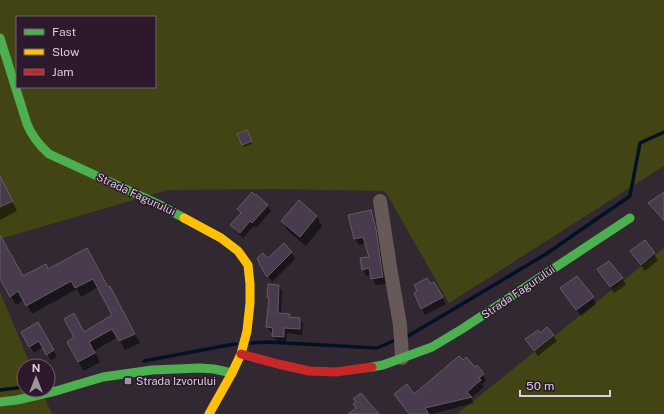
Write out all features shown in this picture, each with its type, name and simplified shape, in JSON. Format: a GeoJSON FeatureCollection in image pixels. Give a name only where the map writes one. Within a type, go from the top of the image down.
{"type":"FeatureCollection","features":[{"type":"Feature","properties":{"kind":"street","name":"Strada Fagurului"},"geometry":{"type":"LineString","coordinates":[[0,38],[27,124],[39,146],[49,154],[175,213],[221,238],[238,251],[248,265],[250,284],[250,316],[242,352],[209,414]]}},
{"type":"Feature","properties":{"kind":"street"},"geometry":{"type":"LineString","coordinates":[[380,201],[402,345]]}},
{"type":"Feature","properties":{"kind":"street","name":"Strada Fagurului"},"geometry":{"type":"LineString","coordinates":[[242,352],[278,364],[309,371],[336,372],[383,365],[402,345],[432,347],[462,329],[630,218]]}},
{"type":"Feature","properties":{"kind":"street"},"geometry":{"type":"LineString","coordinates":[[0,402],[17,400],[56,391],[103,377],[152,370],[200,368],[232,373]]}},
{"type":"Feature","properties":{"kind":"shaded area"},"geometry":{"type":"Polygon","coordinates":[[[0,0],[664,0],[664,166],[449,303],[385,191],[270,189],[168,190],[0,239],[0,0]]]}},
{"type":"Feature","properties":{"kind":"shaded area"},"geometry":{"type":"Polygon","coordinates":[[[664,248],[664,414],[457,414],[664,248]]]}},
{"type":"Feature","properties":{"kind":"shaded area"},"geometry":{"type":"Polygon","coordinates":[[[0,292],[28,358],[16,358],[16,398],[45,398],[52,414],[0,414],[0,292]]]}},
{"type":"Feature","properties":{"kind":"building"},"geometry":{"type":"Polygon","coordinates":[[[247,130],[252,141],[242,145],[237,134],[247,130]]]}},
{"type":"Feature","properties":{"kind":"building"},"geometry":{"type":"Polygon","coordinates":[[[0,176],[13,201],[0,207],[0,176]]]}},
{"type":"Feature","properties":{"kind":"building"},"geometry":{"type":"Polygon","coordinates":[[[252,192],[268,205],[252,223],[250,221],[240,233],[230,225],[241,213],[237,209],[252,192]]]}},
{"type":"Feature","properties":{"kind":"building"},"geometry":{"type":"Polygon","coordinates":[[[664,192],[664,221],[648,203],[664,192]]]}},
{"type":"Feature","properties":{"kind":"building"},"geometry":{"type":"Polygon","coordinates":[[[299,200],[317,216],[300,237],[281,221],[299,200]]]}},
{"type":"Feature","properties":{"kind":"building"},"geometry":{"type":"Polygon","coordinates":[[[371,210],[376,229],[383,277],[371,279],[369,268],[362,270],[360,258],[369,257],[363,237],[354,239],[348,215],[371,210]]]}},
{"type":"Feature","properties":{"kind":"building"},"geometry":{"type":"Polygon","coordinates":[[[0,235],[23,276],[46,264],[48,269],[87,248],[108,287],[110,286],[135,334],[119,341],[112,329],[89,342],[95,353],[78,362],[67,342],[74,337],[64,319],[74,313],[84,332],[112,315],[93,279],[75,288],[71,281],[26,306],[18,291],[10,297],[0,279],[0,235]]]}},
{"type":"Feature","properties":{"kind":"building"},"geometry":{"type":"Polygon","coordinates":[[[645,240],[655,253],[641,265],[630,251],[645,240]]]}},
{"type":"Feature","properties":{"kind":"building"},"geometry":{"type":"Polygon","coordinates":[[[284,243],[292,252],[267,277],[257,258],[263,253],[268,258],[284,243]]]}},
{"type":"Feature","properties":{"kind":"building"},"geometry":{"type":"Polygon","coordinates":[[[609,261],[623,278],[610,287],[597,269],[609,261]]]}},
{"type":"Feature","properties":{"kind":"building"},"geometry":{"type":"Polygon","coordinates":[[[577,276],[594,297],[576,310],[560,288],[577,276]]]}},
{"type":"Feature","properties":{"kind":"building"},"geometry":{"type":"Polygon","coordinates":[[[427,278],[431,284],[434,282],[443,297],[421,309],[414,293],[417,291],[414,285],[427,278]]]}},
{"type":"Feature","properties":{"kind":"building"},"geometry":{"type":"Polygon","coordinates":[[[268,284],[279,285],[278,313],[290,314],[289,317],[300,318],[300,329],[284,328],[284,337],[272,336],[273,328],[266,327],[269,298],[267,298],[268,284]]]}},
{"type":"Feature","properties":{"kind":"building"},"geometry":{"type":"Polygon","coordinates":[[[38,322],[54,350],[46,355],[39,341],[29,347],[21,332],[38,322]]]}},
{"type":"Feature","properties":{"kind":"building"},"geometry":{"type":"Polygon","coordinates":[[[547,327],[554,335],[534,351],[525,339],[538,330],[540,333],[547,327]]]}},
{"type":"Feature","properties":{"kind":"building"},"geometry":{"type":"Polygon","coordinates":[[[459,356],[463,360],[466,357],[475,367],[477,365],[484,374],[479,378],[481,380],[467,392],[472,397],[425,408],[429,414],[409,414],[394,394],[407,384],[414,394],[459,356]]]}},
{"type":"Feature","properties":{"kind":"building"},"geometry":{"type":"Polygon","coordinates":[[[361,393],[379,414],[348,414],[356,408],[353,404],[356,402],[353,399],[361,393]]]}},
{"type":"Feature","properties":{"kind":"waterway"},"geometry":{"type":"LineString","coordinates":[[404,337],[410,335],[546,254],[630,196],[640,143],[664,132]]}},
{"type":"Feature","properties":{"kind":"waterway"},"geometry":{"type":"LineString","coordinates":[[250,343],[267,342],[377,348],[398,339]]}},
{"type":"Feature","properties":{"kind":"waterway"},"geometry":{"type":"LineString","coordinates":[[144,361],[236,344]]}},
{"type":"Feature","properties":{"kind":"waterway"},"geometry":{"type":"LineString","coordinates":[[0,390],[16,388]]}},
{"type":"Feature","properties":{"kind":"traffic: fast"},"geometry":{"type":"LineString","coordinates":[[0,38],[27,124],[45,151],[156,203],[184,218]]}},
{"type":"Feature","properties":{"kind":"traffic: fast"},"geometry":{"type":"LineString","coordinates":[[372,367],[383,365],[432,347],[462,329],[630,218]]}},
{"type":"Feature","properties":{"kind":"traffic: fast"},"geometry":{"type":"LineString","coordinates":[[0,402],[17,400],[56,391],[103,377],[152,370],[200,368],[232,373]]}},
{"type":"Feature","properties":{"kind":"traffic: slow"},"geometry":{"type":"LineString","coordinates":[[184,218],[221,238],[238,251],[248,265],[250,303],[247,331],[241,354],[209,414]]}},
{"type":"Feature","properties":{"kind":"traffic: jam"},"geometry":{"type":"LineString","coordinates":[[241,354],[309,371],[336,372],[372,367]]}},
{"type":"Feature","properties":{"kind":"place","name":"Strada Izvorului"},"geometry":{"type":"Point","coordinates":[128,381]}}]}
